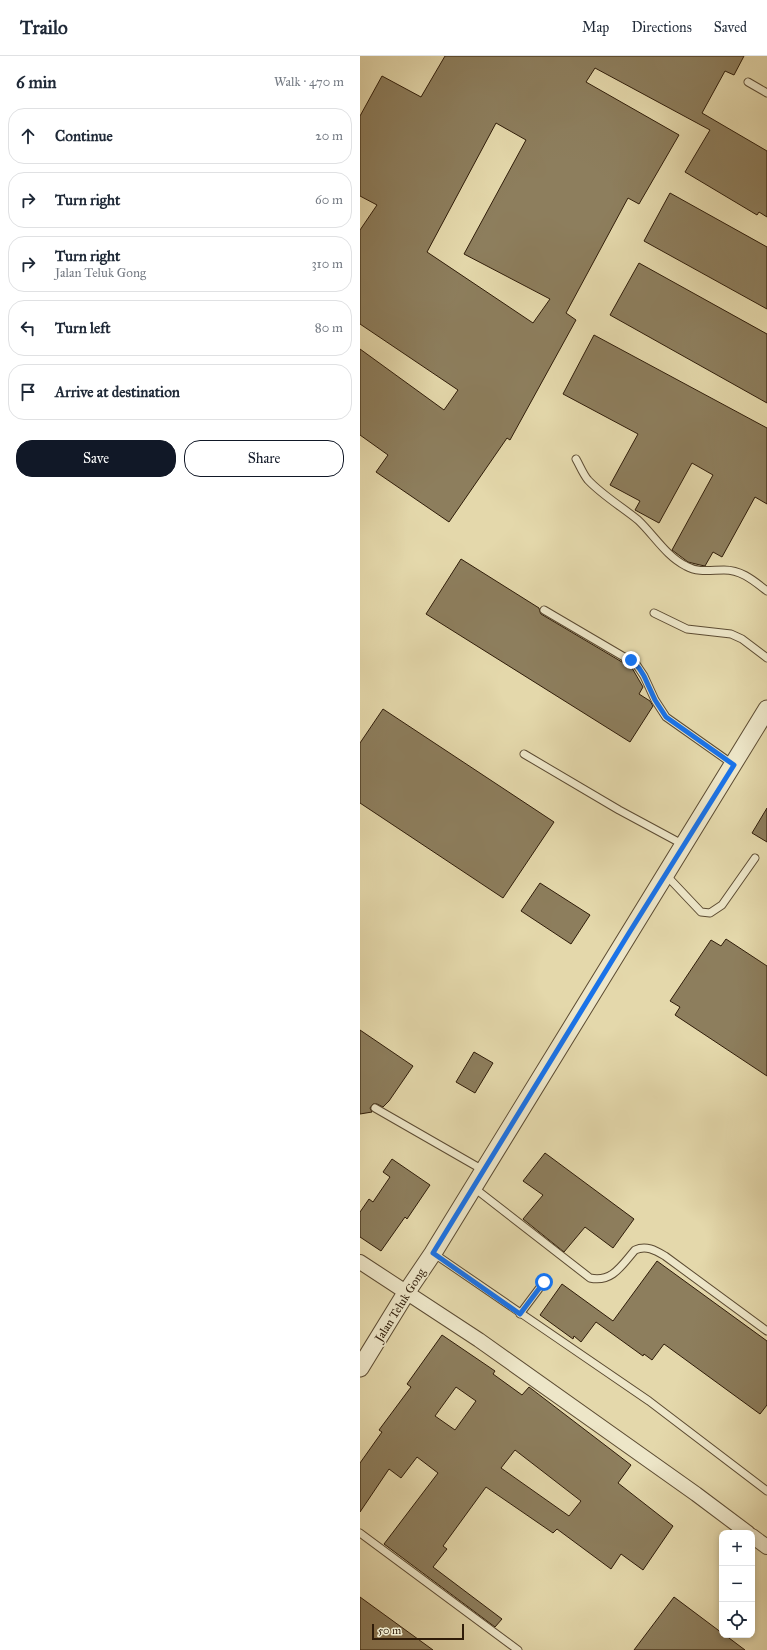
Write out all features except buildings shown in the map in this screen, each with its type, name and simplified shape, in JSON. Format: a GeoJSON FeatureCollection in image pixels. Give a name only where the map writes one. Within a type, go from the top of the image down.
{"type":"FeatureCollection","features":[{"type":"Feature","properties":{"kind":"street","name":"Jalan Teluk Gong"},"geometry":{"type":"LineString","coordinates":[[360,1368],[406,1293],[433,1253],[767,709]]}},
{"type":"Feature","properties":{"kind":"street"},"geometry":{"type":"LineString","coordinates":[[360,1262],[479,1340],[696,1494],[744,1530]]}},
{"type":"Feature","properties":{"kind":"street"},"geometry":{"type":"LineString","coordinates":[[755,1538],[767,1547]]}},
{"type":"Feature","properties":{"kind":"lane"},"geometry":{"type":"LineString","coordinates":[[748,82],[767,93]]}},
{"type":"Feature","properties":{"kind":"lane"},"geometry":{"type":"LineString","coordinates":[[576,459],[582,471],[589,480],[648,530],[672,557],[686,566],[697,570],[725,570],[739,572],[746,575],[767,591]]}},
{"type":"Feature","properties":{"kind":"lane"},"geometry":{"type":"LineString","coordinates":[[544,610],[636,664],[666,717],[734,765]]}},
{"type":"Feature","properties":{"kind":"lane"},"geometry":{"type":"LineString","coordinates":[[654,613],[687,629],[731,634],[742,639],[767,658]]}},
{"type":"Feature","properties":{"kind":"lane"},"geometry":{"type":"LineString","coordinates":[[524,754],[619,810],[684,845]]}},
{"type":"Feature","properties":{"kind":"lane"},"geometry":{"type":"LineString","coordinates":[[666,875],[701,912],[710,913],[722,905],[755,858]]}},
{"type":"Feature","properties":{"kind":"lane"},"geometry":{"type":"LineString","coordinates":[[375,1108],[483,1171]]}},
{"type":"Feature","properties":{"kind":"lane"},"geometry":{"type":"LineString","coordinates":[[473,1187],[590,1278],[608,1278],[614,1274],[635,1250],[639,1248],[649,1248],[665,1256],[767,1331]]}},
{"type":"Feature","properties":{"kind":"lane"},"geometry":{"type":"LineString","coordinates":[[433,1253],[649,1401],[767,1491]]}},
{"type":"Feature","properties":{"kind":"lane"},"geometry":{"type":"LineString","coordinates":[[520,1314],[544,1282]]}},
{"type":"Feature","properties":{"kind":"lane"},"geometry":{"type":"LineString","coordinates":[[360,1534],[518,1650]]}},
{"type":"Feature","properties":{"kind":"route"},"geometry":{"type":"LineString","coordinates":[[544,1282],[520,1314],[433,1253],[734,765],[666,717],[655,700],[644,676],[636,664],[631,660]]}}]}
